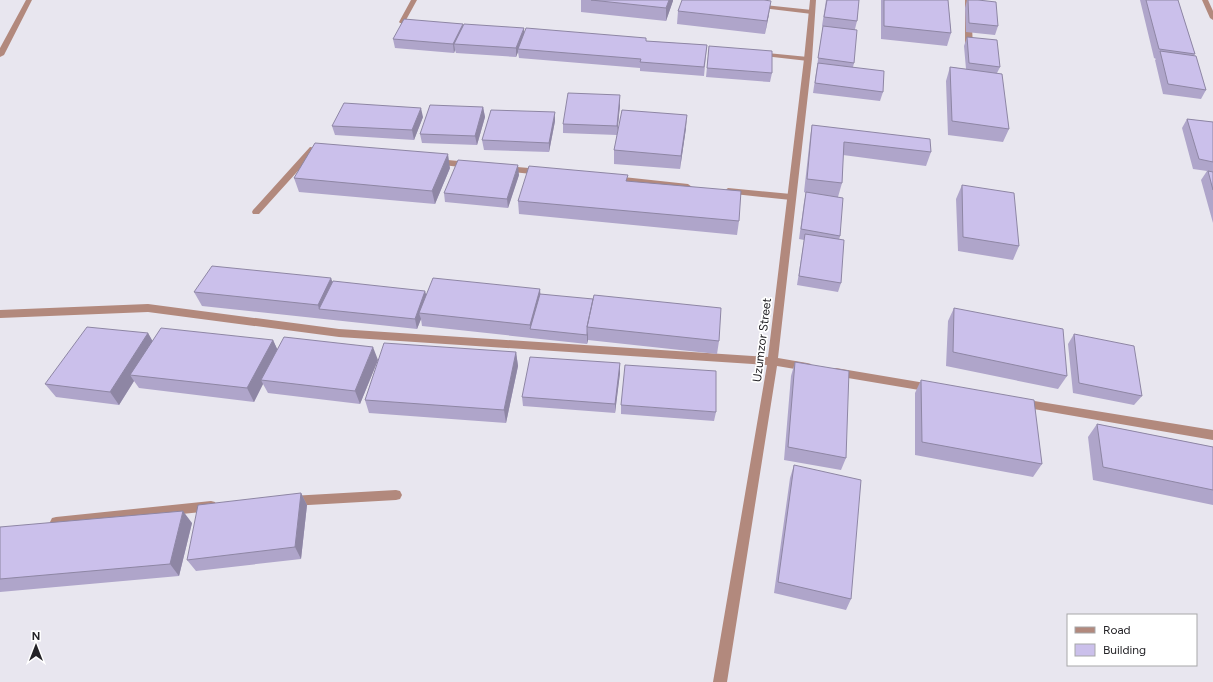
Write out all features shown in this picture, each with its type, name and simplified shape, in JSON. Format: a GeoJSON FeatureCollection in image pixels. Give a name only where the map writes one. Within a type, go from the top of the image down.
{"type":"FeatureCollection","features":[{"type":"Feature","properties":{"kind":"street"},"geometry":{"type":"LineString","coordinates":[[0,55],[29,0]]}},
{"type":"Feature","properties":{"kind":"street"},"geometry":{"type":"LineString","coordinates":[[414,0],[402,22],[425,24]]}},
{"type":"Feature","properties":{"kind":"street","name":"Uzumzor Street"},"geometry":{"type":"LineString","coordinates":[[720,682],[773,361],[808,59],[813,0]]}},
{"type":"Feature","properties":{"kind":"street"},"geometry":{"type":"LineString","coordinates":[[968,0],[969,60]]}},
{"type":"Feature","properties":{"kind":"street"},"geometry":{"type":"LineString","coordinates":[[1205,0],[1213,18]]}},
{"type":"Feature","properties":{"kind":"street"},"geometry":{"type":"LineString","coordinates":[[749,5],[812,12]]}},
{"type":"Feature","properties":{"kind":"street"},"geometry":{"type":"LineString","coordinates":[[754,54],[808,59]]}},
{"type":"Feature","properties":{"kind":"street"},"geometry":{"type":"LineString","coordinates":[[256,212],[313,149],[329,151]]}},
{"type":"Feature","properties":{"kind":"street"},"geometry":{"type":"LineString","coordinates":[[431,161],[478,166]]}},
{"type":"Feature","properties":{"kind":"street"},"geometry":{"type":"LineString","coordinates":[[493,167],[548,173]]}},
{"type":"Feature","properties":{"kind":"street"},"geometry":{"type":"LineString","coordinates":[[603,178],[697,188]]}},
{"type":"Feature","properties":{"kind":"street"},"geometry":{"type":"LineString","coordinates":[[721,190],[792,197]]}},
{"type":"Feature","properties":{"kind":"street"},"geometry":{"type":"LineString","coordinates":[[0,314],[148,308],[339,333],[773,361],[938,389]]}},
{"type":"Feature","properties":{"kind":"street"},"geometry":{"type":"LineString","coordinates":[[1009,401],[1213,435]]}},
{"type":"Feature","properties":{"kind":"street"},"geometry":{"type":"LineString","coordinates":[[277,502],[396,495]]}},
{"type":"Feature","properties":{"kind":"street"},"geometry":{"type":"LineString","coordinates":[[47,523],[189,507],[221,505]]}},
{"type":"Feature","properties":{"kind":"building"},"geometry":{"type":"Polygon","coordinates":[[[591,0],[669,0],[666,8],[591,0]]]}},
{"type":"Feature","properties":{"kind":"building"},"geometry":{"type":"Polygon","coordinates":[[[682,0],[771,1],[767,21],[678,11],[682,0]]]}},
{"type":"Feature","properties":{"kind":"building"},"geometry":{"type":"Polygon","coordinates":[[[827,0],[859,0],[857,21],[824,17],[827,0]]]}},
{"type":"Feature","properties":{"kind":"building"},"geometry":{"type":"Polygon","coordinates":[[[884,0],[948,0],[951,33],[884,26],[884,0]]]}},
{"type":"Feature","properties":{"kind":"building"},"geometry":{"type":"Polygon","coordinates":[[[968,0],[996,2],[998,26],[969,23],[968,0]]]}},
{"type":"Feature","properties":{"kind":"building"},"geometry":{"type":"Polygon","coordinates":[[[1146,0],[1178,0],[1195,54],[1159,49],[1146,0]]]}},
{"type":"Feature","properties":{"kind":"building"},"geometry":{"type":"Polygon","coordinates":[[[404,19],[463,24],[453,44],[393,39],[404,19]]]}},
{"type":"Feature","properties":{"kind":"building"},"geometry":{"type":"Polygon","coordinates":[[[464,24],[524,28],[516,48],[454,44],[464,24]]]}},
{"type":"Feature","properties":{"kind":"building"},"geometry":{"type":"Polygon","coordinates":[[[823,26],[857,30],[854,63],[818,58],[823,26]]]}},
{"type":"Feature","properties":{"kind":"building"},"geometry":{"type":"Polygon","coordinates":[[[526,28],[646,38],[646,41],[707,45],[704,67],[640,62],[641,59],[518,49],[526,28]]]}},
{"type":"Feature","properties":{"kind":"building"},"geometry":{"type":"Polygon","coordinates":[[[967,37],[997,40],[1000,67],[969,63],[967,37]]]}},
{"type":"Feature","properties":{"kind":"building"},"geometry":{"type":"Polygon","coordinates":[[[709,46],[772,51],[772,73],[707,68],[709,46]]]}},
{"type":"Feature","properties":{"kind":"building"},"geometry":{"type":"Polygon","coordinates":[[[1160,51],[1196,56],[1206,90],[1168,84],[1160,51]]]}},
{"type":"Feature","properties":{"kind":"building"},"geometry":{"type":"Polygon","coordinates":[[[818,63],[884,71],[883,92],[815,83],[818,63]]]}},
{"type":"Feature","properties":{"kind":"building"},"geometry":{"type":"Polygon","coordinates":[[[950,67],[1002,74],[1009,129],[952,121],[950,67]]]}},
{"type":"Feature","properties":{"kind":"building"},"geometry":{"type":"Polygon","coordinates":[[[568,93],[620,95],[617,126],[563,124],[568,93]]]}},
{"type":"Feature","properties":{"kind":"building"},"geometry":{"type":"Polygon","coordinates":[[[344,103],[421,108],[412,130],[332,126],[344,103]]]}},
{"type":"Feature","properties":{"kind":"building"},"geometry":{"type":"Polygon","coordinates":[[[430,105],[483,107],[475,136],[420,134],[430,105]]]}},
{"type":"Feature","properties":{"kind":"building"},"geometry":{"type":"Polygon","coordinates":[[[491,110],[555,112],[549,143],[482,140],[491,110]]]}},
{"type":"Feature","properties":{"kind":"building"},"geometry":{"type":"Polygon","coordinates":[[[622,110],[687,115],[681,156],[614,150],[622,110]]]}},
{"type":"Feature","properties":{"kind":"building"},"geometry":{"type":"Polygon","coordinates":[[[1187,119],[1213,122],[1213,162],[1199,159],[1187,119]]]}},
{"type":"Feature","properties":{"kind":"building"},"geometry":{"type":"Polygon","coordinates":[[[812,125],[930,139],[931,152],[844,142],[842,183],[807,179],[812,125]]]}},
{"type":"Feature","properties":{"kind":"building"},"geometry":{"type":"Polygon","coordinates":[[[315,143],[448,154],[432,191],[294,178],[315,143]]]}},
{"type":"Feature","properties":{"kind":"building"},"geometry":{"type":"Polygon","coordinates":[[[458,160],[518,165],[507,199],[444,193],[458,160]]]}},
{"type":"Feature","properties":{"kind":"building"},"geometry":{"type":"Polygon","coordinates":[[[529,166],[628,175],[626,181],[741,191],[739,221],[518,201],[529,166]]]}},
{"type":"Feature","properties":{"kind":"building"},"geometry":{"type":"Polygon","coordinates":[[[1208,171],[1213,172],[1213,190],[1208,171]]]}},
{"type":"Feature","properties":{"kind":"building"},"geometry":{"type":"Polygon","coordinates":[[[962,185],[1014,193],[1019,246],[963,237],[962,185]]]}},
{"type":"Feature","properties":{"kind":"building"},"geometry":{"type":"Polygon","coordinates":[[[806,192],[843,198],[840,236],[801,229],[806,192]]]}},
{"type":"Feature","properties":{"kind":"building"},"geometry":{"type":"Polygon","coordinates":[[[805,234],[844,240],[841,283],[799,276],[805,234]]]}},
{"type":"Feature","properties":{"kind":"building"},"geometry":{"type":"Polygon","coordinates":[[[212,266],[331,278],[318,305],[194,292],[212,266]]]}},
{"type":"Feature","properties":{"kind":"building"},"geometry":{"type":"Polygon","coordinates":[[[433,278],[540,289],[530,325],[419,313],[433,278]]]}},
{"type":"Feature","properties":{"kind":"building"},"geometry":{"type":"Polygon","coordinates":[[[333,281],[425,291],[415,319],[319,309],[333,281]]]}},
{"type":"Feature","properties":{"kind":"building"},"geometry":{"type":"Polygon","coordinates":[[[540,294],[593,299],[587,327],[587,335],[530,329],[540,294]]]}},
{"type":"Feature","properties":{"kind":"building"},"geometry":{"type":"Polygon","coordinates":[[[594,295],[721,308],[719,341],[587,327],[594,295]]]}},
{"type":"Feature","properties":{"kind":"building"},"geometry":{"type":"Polygon","coordinates":[[[954,308],[1063,329],[1067,376],[953,352],[954,308]]]}},
{"type":"Feature","properties":{"kind":"building"},"geometry":{"type":"Polygon","coordinates":[[[87,327],[148,333],[110,392],[45,384],[87,327]]]}},
{"type":"Feature","properties":{"kind":"building"},"geometry":{"type":"Polygon","coordinates":[[[161,328],[273,340],[247,388],[130,375],[161,328]]]}},
{"type":"Feature","properties":{"kind":"building"},"geometry":{"type":"Polygon","coordinates":[[[1074,334],[1134,346],[1142,396],[1079,383],[1074,334]]]}},
{"type":"Feature","properties":{"kind":"building"},"geometry":{"type":"Polygon","coordinates":[[[284,337],[373,347],[355,391],[261,380],[284,337]]]}},
{"type":"Feature","properties":{"kind":"building"},"geometry":{"type":"Polygon","coordinates":[[[384,343],[516,352],[504,410],[365,400],[384,343]]]}},
{"type":"Feature","properties":{"kind":"building"},"geometry":{"type":"Polygon","coordinates":[[[530,357],[620,363],[615,404],[522,397],[530,357]]]}},
{"type":"Feature","properties":{"kind":"building"},"geometry":{"type":"Polygon","coordinates":[[[795,362],[849,371],[846,458],[788,447],[795,362]]]}},
{"type":"Feature","properties":{"kind":"building"},"geometry":{"type":"Polygon","coordinates":[[[625,365],[716,371],[716,412],[621,405],[625,365]]]}},
{"type":"Feature","properties":{"kind":"building"},"geometry":{"type":"Polygon","coordinates":[[[921,380],[1034,400],[1042,464],[922,442],[921,380]]]}},
{"type":"Feature","properties":{"kind":"building"},"geometry":{"type":"Polygon","coordinates":[[[1097,424],[1213,447],[1213,490],[1103,467],[1097,424]]]}},
{"type":"Feature","properties":{"kind":"building"},"geometry":{"type":"Polygon","coordinates":[[[794,465],[861,480],[851,599],[778,582],[794,465]]]}},
{"type":"Feature","properties":{"kind":"building"},"geometry":{"type":"Polygon","coordinates":[[[301,493],[295,547],[187,560],[198,505],[301,493]]]}},
{"type":"Feature","properties":{"kind":"building"},"geometry":{"type":"Polygon","coordinates":[[[183,511],[170,564],[0,579],[0,527],[183,511]]]}}]}
